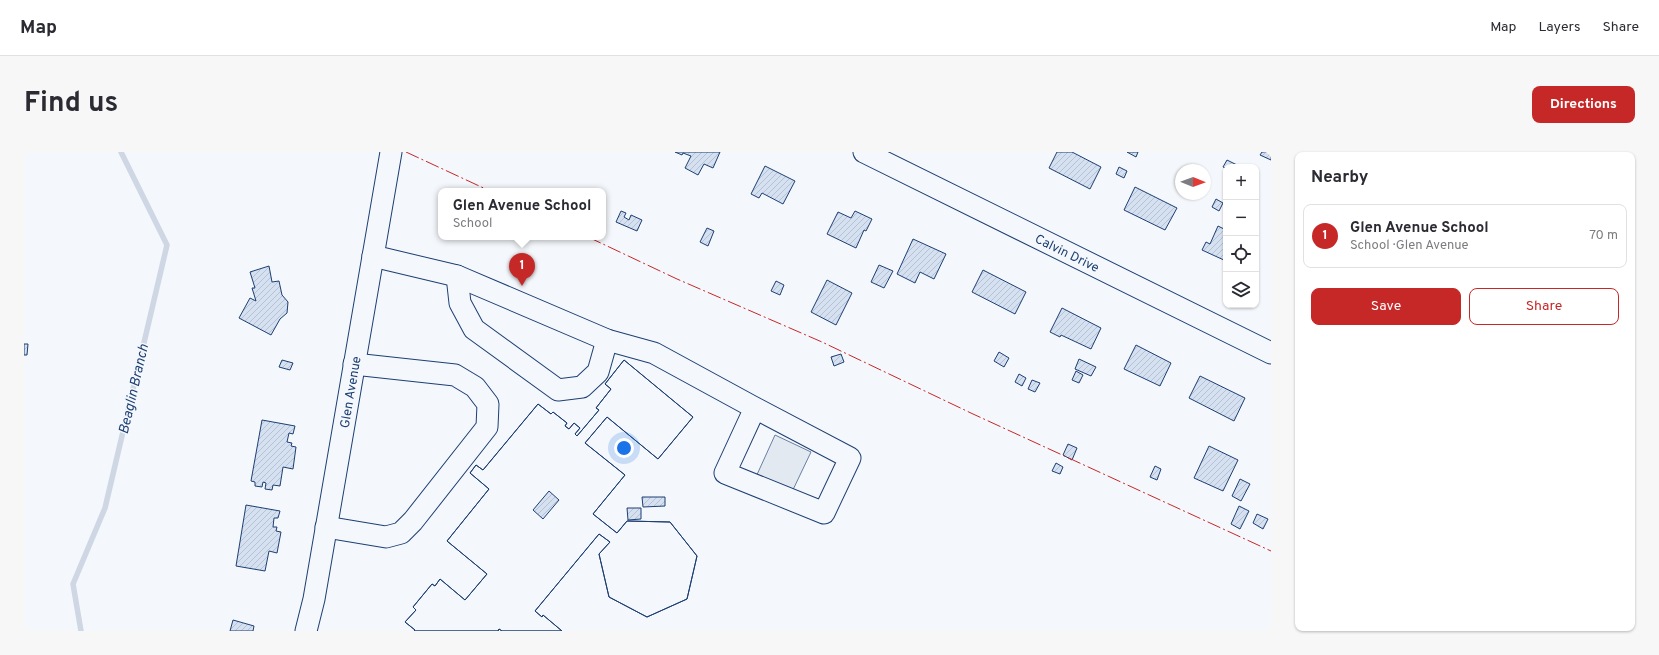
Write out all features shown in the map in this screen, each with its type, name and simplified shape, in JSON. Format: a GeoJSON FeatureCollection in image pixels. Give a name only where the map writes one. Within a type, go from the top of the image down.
{"type":"FeatureCollection","features":[{"type":"Feature","properties":{"kind":"street","name":"Glen Avenue"},"geometry":{"type":"LineString","coordinates":[[306,631],[314,599],[391,152]]}},
{"type":"Feature","properties":{"kind":"street","name":"Calvin Drive"},"geometry":{"type":"LineString","coordinates":[[864,152],[1271,353]]}},
{"type":"Feature","properties":{"kind":"street"},"geometry":{"type":"LineString","coordinates":[[373,256],[457,276],[607,340],[654,353],[850,458],[824,514],[725,474],[755,408]]}},
{"type":"Feature","properties":{"kind":"street"},"geometry":{"type":"LineString","coordinates":[[457,276],[460,303],[474,328],[558,390],[582,387],[598,372],[607,340]]}},
{"type":"Feature","properties":{"kind":"street"},"geometry":{"type":"LineString","coordinates":[[326,527],[386,537],[401,533],[413,521],[486,427],[488,404],[475,387],[455,375],[354,364]]}},
{"type":"Feature","properties":{"kind":"shaded area"},"geometry":{"type":"Polygon","coordinates":[[[775,435],[811,452],[790,496],[755,479],[775,435]]]}},
{"type":"Feature","properties":{"kind":"building"},"geometry":{"type":"Polygon","coordinates":[[[675,152],[720,152],[713,168],[704,164],[698,175],[685,168],[691,156],[683,153],[682,155],[675,152]]]}},
{"type":"Feature","properties":{"kind":"building"},"geometry":{"type":"Polygon","coordinates":[[[1057,152],[1072,152],[1101,167],[1090,189],[1049,168],[1057,152]]]}},
{"type":"Feature","properties":{"kind":"building"},"geometry":{"type":"Polygon","coordinates":[[[1127,152],[1138,152],[1136,157],[1127,152]]]}},
{"type":"Feature","properties":{"kind":"building"},"geometry":{"type":"Polygon","coordinates":[[[1262,152],[1271,152],[1271,160],[1260,155],[1262,152]]]}},
{"type":"Feature","properties":{"kind":"building"},"geometry":{"type":"Polygon","coordinates":[[[1227,160],[1235,164],[1225,164],[1227,160]]]}},
{"type":"Feature","properties":{"kind":"building"},"geometry":{"type":"Polygon","coordinates":[[[765,166],[795,181],[783,204],[762,193],[759,198],[751,194],[765,166]]]}},
{"type":"Feature","properties":{"kind":"building"},"geometry":{"type":"Polygon","coordinates":[[[1119,167],[1127,171],[1124,178],[1116,174],[1119,167]]]}},
{"type":"Feature","properties":{"kind":"building"},"geometry":{"type":"Polygon","coordinates":[[[1135,187],[1177,208],[1165,230],[1124,210],[1135,187]]]}},
{"type":"Feature","properties":{"kind":"building"},"geometry":{"type":"Polygon","coordinates":[[[1216,199],[1223,203],[1219,211],[1212,207],[1216,199]]]}},
{"type":"Feature","properties":{"kind":"building"},"geometry":{"type":"Polygon","coordinates":[[[621,211],[626,213],[624,217],[629,220],[631,215],[642,220],[637,231],[616,222],[621,211]]]}},
{"type":"Feature","properties":{"kind":"building"},"geometry":{"type":"Polygon","coordinates":[[[855,211],[872,219],[866,231],[864,230],[856,248],[827,234],[838,212],[851,218],[855,211]]]}},
{"type":"Feature","properties":{"kind":"building"},"geometry":{"type":"Polygon","coordinates":[[[1218,226],[1223,228],[1223,260],[1202,250],[1206,242],[1210,244],[1218,226]]]}},
{"type":"Feature","properties":{"kind":"building"},"geometry":{"type":"Polygon","coordinates":[[[707,228],[714,231],[708,246],[700,242],[707,228]]]}},
{"type":"Feature","properties":{"kind":"building"},"geometry":{"type":"Polygon","coordinates":[[[913,239],[946,254],[934,279],[920,272],[915,283],[897,274],[913,239]]]}},
{"type":"Feature","properties":{"kind":"building"},"geometry":{"type":"Polygon","coordinates":[[[879,265],[893,271],[884,288],[871,282],[879,265]]]}},
{"type":"Feature","properties":{"kind":"building"},"geometry":{"type":"Polygon","coordinates":[[[269,266],[272,282],[279,281],[282,295],[288,302],[287,313],[280,319],[271,335],[239,318],[250,298],[256,301],[252,288],[255,288],[250,272],[269,266]]]}},
{"type":"Feature","properties":{"kind":"building"},"geometry":{"type":"Polygon","coordinates":[[[983,270],[1026,292],[1015,314],[972,292],[983,270]]]}},
{"type":"Feature","properties":{"kind":"building"},"geometry":{"type":"Polygon","coordinates":[[[827,280],[852,293],[836,325],[811,312],[827,280]]]}},
{"type":"Feature","properties":{"kind":"building"},"geometry":{"type":"Polygon","coordinates":[[[776,281],[784,285],[780,295],[771,291],[776,281]]]}},
{"type":"Feature","properties":{"kind":"building"},"geometry":{"type":"Polygon","coordinates":[[[1062,308],[1101,328],[1091,349],[1061,335],[1060,337],[1050,332],[1062,308]]]}},
{"type":"Feature","properties":{"kind":"building"},"geometry":{"type":"Polygon","coordinates":[[[24,344],[28,344],[27,355],[24,355],[24,344]]]}},
{"type":"Feature","properties":{"kind":"building"},"geometry":{"type":"Polygon","coordinates":[[[1136,345],[1171,363],[1160,386],[1124,369],[1136,345]]]}},
{"type":"Feature","properties":{"kind":"building"},"geometry":{"type":"Polygon","coordinates":[[[999,352],[1009,358],[1004,367],[994,361],[999,352]]]}},
{"type":"Feature","properties":{"kind":"building"},"geometry":{"type":"Polygon","coordinates":[[[841,354],[844,362],[834,366],[831,357],[841,354]]]}},
{"type":"Feature","properties":{"kind":"building"},"geometry":{"type":"Polygon","coordinates":[[[1079,359],[1096,367],[1091,376],[1075,369],[1079,359]]]}},
{"type":"Feature","properties":{"kind":"building"},"geometry":{"type":"Polygon","coordinates":[[[282,360],[293,363],[290,370],[279,367],[282,360]]]}},
{"type":"Feature","properties":{"kind":"building"},"geometry":{"type":"Polygon","coordinates":[[[624,360],[693,417],[658,459],[607,417],[585,443],[625,475],[593,514],[617,533],[627,521],[670,522],[697,556],[687,599],[647,617],[609,597],[599,554],[610,542],[599,534],[535,611],[542,617],[543,615],[562,631],[502,631],[499,629],[498,631],[414,631],[415,630],[405,622],[416,610],[413,607],[432,584],[435,586],[440,579],[465,600],[487,574],[447,541],[489,489],[470,473],[476,465],[483,470],[538,404],[551,414],[553,412],[567,423],[565,426],[569,429],[574,423],[580,428],[575,434],[577,436],[599,410],[596,408],[611,389],[605,384],[624,360]],[[549,491],[533,510],[543,519],[559,500],[549,491]]]}},
{"type":"Feature","properties":{"kind":"building"},"geometry":{"type":"Polygon","coordinates":[[[624,360],[693,417],[658,459],[607,417],[585,443],[625,475],[593,514],[617,533],[627,521],[670,522],[697,556],[687,599],[647,617],[609,597],[599,554],[610,542],[599,534],[535,611],[542,617],[543,615],[562,631],[502,631],[499,629],[498,631],[414,631],[415,630],[405,622],[416,610],[413,607],[432,584],[435,586],[440,579],[465,600],[487,574],[447,541],[489,489],[470,473],[476,465],[483,470],[538,404],[551,414],[553,412],[567,423],[565,426],[569,429],[574,423],[580,428],[575,434],[577,436],[599,410],[596,408],[611,389],[605,384],[624,360]]]}},
{"type":"Feature","properties":{"kind":"building"},"geometry":{"type":"Polygon","coordinates":[[[1076,371],[1083,375],[1079,383],[1072,380],[1076,371]]]}},
{"type":"Feature","properties":{"kind":"building"},"geometry":{"type":"Polygon","coordinates":[[[1019,374],[1026,378],[1022,386],[1015,382],[1019,374]]]}},
{"type":"Feature","properties":{"kind":"building"},"geometry":{"type":"Polygon","coordinates":[[[1200,376],[1245,398],[1234,421],[1189,398],[1200,376]]]}},
{"type":"Feature","properties":{"kind":"building"},"geometry":{"type":"Polygon","coordinates":[[[1032,380],[1040,383],[1035,392],[1028,389],[1032,380]]]}},
{"type":"Feature","properties":{"kind":"building"},"geometry":{"type":"Polygon","coordinates":[[[262,420],[295,426],[293,434],[289,433],[287,442],[292,443],[291,446],[296,447],[293,469],[283,467],[280,486],[273,485],[272,490],[265,489],[266,483],[263,482],[262,487],[255,486],[255,482],[251,481],[262,420]]]}},
{"type":"Feature","properties":{"kind":"building"},"geometry":{"type":"Polygon","coordinates":[[[1068,444],[1077,448],[1072,460],[1063,455],[1068,444]]]}},
{"type":"Feature","properties":{"kind":"building"},"geometry":{"type":"Polygon","coordinates":[[[1209,446],[1238,460],[1223,491],[1194,478],[1209,446]]]}},
{"type":"Feature","properties":{"kind":"building"},"geometry":{"type":"Polygon","coordinates":[[[1056,463],[1063,467],[1060,474],[1052,471],[1056,463]]]}},
{"type":"Feature","properties":{"kind":"building"},"geometry":{"type":"Polygon","coordinates":[[[1155,466],[1161,469],[1157,480],[1150,477],[1155,466]]]}},
{"type":"Feature","properties":{"kind":"building"},"geometry":{"type":"Polygon","coordinates":[[[1240,479],[1250,484],[1241,501],[1232,496],[1240,479]]]}},
{"type":"Feature","properties":{"kind":"building"},"geometry":{"type":"Polygon","coordinates":[[[642,497],[665,497],[665,506],[643,507],[642,497]]]}},
{"type":"Feature","properties":{"kind":"building"},"geometry":{"type":"Polygon","coordinates":[[[246,505],[280,511],[278,518],[274,518],[273,527],[277,527],[276,531],[281,532],[277,553],[269,551],[265,571],[236,566],[246,505]]]}},
{"type":"Feature","properties":{"kind":"building"},"geometry":{"type":"Polygon","coordinates":[[[1239,506],[1249,511],[1240,529],[1231,524],[1239,506]]]}},
{"type":"Feature","properties":{"kind":"building"},"geometry":{"type":"Polygon","coordinates":[[[627,508],[641,508],[641,519],[628,520],[627,508]]]}},
{"type":"Feature","properties":{"kind":"building"},"geometry":{"type":"Polygon","coordinates":[[[1257,514],[1268,519],[1263,529],[1253,523],[1257,514]]]}},
{"type":"Feature","properties":{"kind":"building"},"geometry":{"type":"Polygon","coordinates":[[[233,620],[254,626],[253,631],[230,631],[233,620]]]}},
{"type":"Feature","properties":{"kind":"waterway","name":"Beaglin Branch"},"geometry":{"type":"LineString","coordinates":[[81,631],[73,584],[105,508],[167,245],[121,152]]}},
{"type":"Feature","properties":{"kind":"power"},"geometry":{"type":"LineString","coordinates":[[406,152],[484,188]]}},
{"type":"Feature","properties":{"kind":"power"},"geometry":{"type":"LineString","coordinates":[[594,240],[677,279],[822,342],[973,414],[1271,551]]}},
{"type":"Feature","properties":{"kind":"place","name":"Glen Avenue School"},"geometry":{"type":"Point","coordinates":[522,286]}}]}
